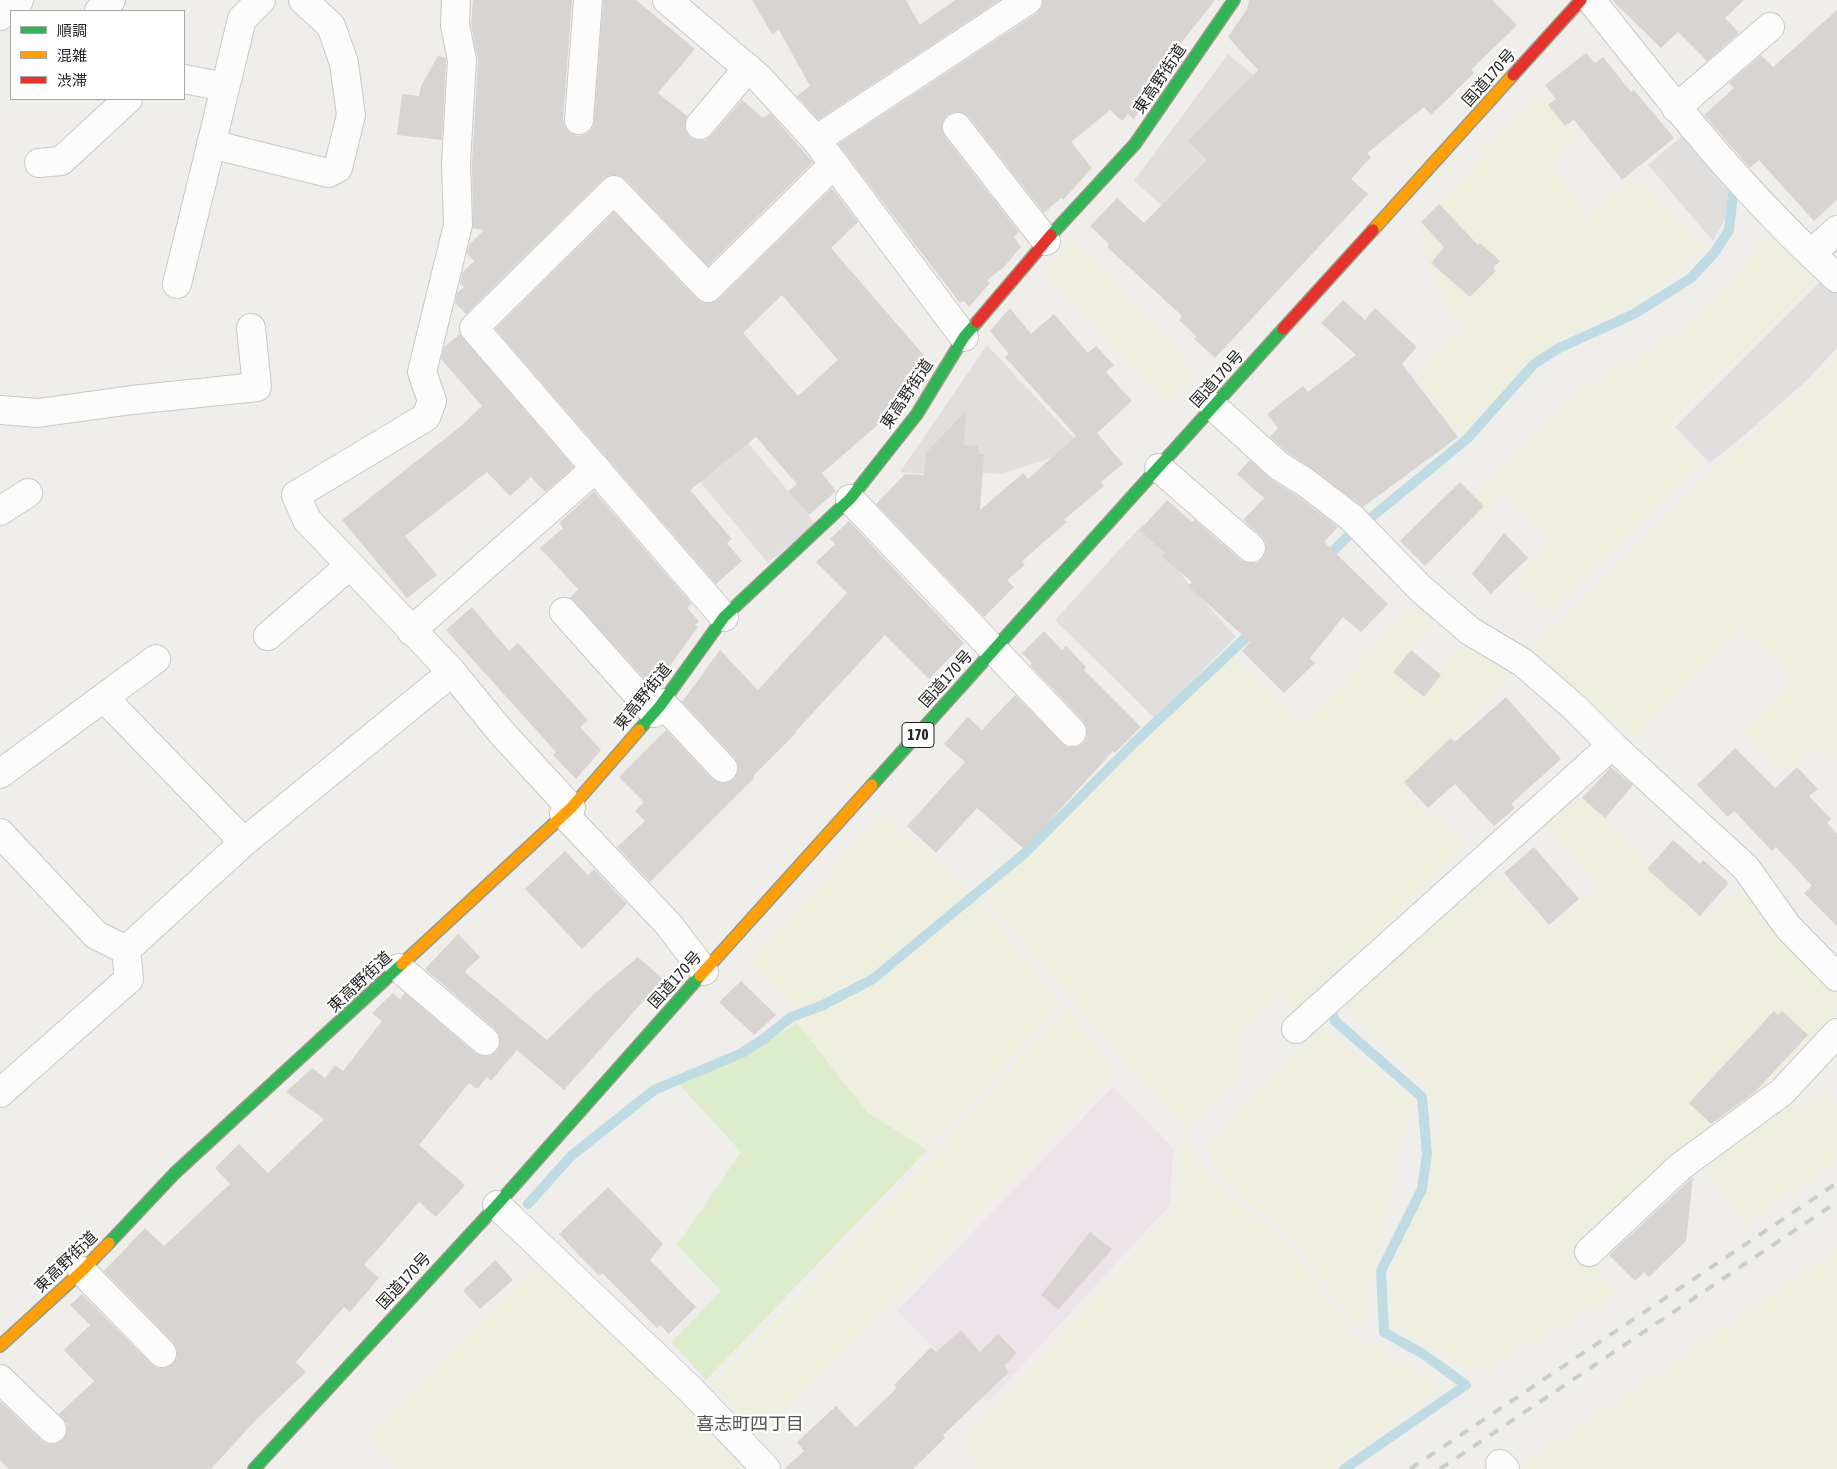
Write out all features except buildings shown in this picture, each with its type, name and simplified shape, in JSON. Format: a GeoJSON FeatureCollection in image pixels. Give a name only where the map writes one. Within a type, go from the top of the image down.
{"type":"FeatureCollection","features":[{"type":"Feature","properties":{"kind":"main road","name":"東高野街道"},"geometry":{"type":"LineString","coordinates":[[0,1346],[82,1271],[175,1173],[567,811],[658,708],[724,617],[850,499],[917,414],[964,337],[1046,241],[1134,144],[1234,0]]}},
{"type":"Feature","properties":{"kind":"main road","name":"国道170号"},"geometry":{"type":"LineString","coordinates":[[254,1469],[497,1205],[704,972],[1581,0]]}},
{"type":"Feature","properties":{"kind":"street"},"geometry":{"type":"LineString","coordinates":[[100,10],[111,0]]}},
{"type":"Feature","properties":{"kind":"street"},"geometry":{"type":"LineString","coordinates":[[177,284],[242,19],[261,0]]}},
{"type":"Feature","properties":{"kind":"street"},"geometry":{"type":"LineString","coordinates":[[211,144],[328,173],[338,168],[351,115],[344,63],[332,26],[303,0]]}},
{"type":"Feature","properties":{"kind":"street"},"geometry":{"type":"LineString","coordinates":[[456,0],[455,25],[462,60],[456,163],[458,225],[422,372],[432,401],[426,417],[296,495],[307,520],[452,672],[567,811],[669,925],[704,972]]}},
{"type":"Feature","properties":{"kind":"street"},"geometry":{"type":"LineString","coordinates":[[580,120],[588,0]]}},
{"type":"Feature","properties":{"kind":"street"},"geometry":{"type":"LineString","coordinates":[[667,0],[748,68],[816,140],[964,337]]}},
{"type":"Feature","properties":{"kind":"street"},"geometry":{"type":"LineString","coordinates":[[816,140],[1028,0]]}},
{"type":"Feature","properties":{"kind":"street"},"geometry":{"type":"LineString","coordinates":[[1591,0],[1676,108],[1744,188],[1837,278]]}},
{"type":"Feature","properties":{"kind":"street"},"geometry":{"type":"LineString","coordinates":[[1676,108],[1770,28]]}},
{"type":"Feature","properties":{"kind":"street"},"geometry":{"type":"LineString","coordinates":[[700,125],[748,68]]}},
{"type":"Feature","properties":{"kind":"street"},"geometry":{"type":"LineString","coordinates":[[185,79],[225,87]]}},
{"type":"Feature","properties":{"kind":"street"},"geometry":{"type":"LineString","coordinates":[[39,163],[61,161],[127,100]]}},
{"type":"Feature","properties":{"kind":"street"},"geometry":{"type":"LineString","coordinates":[[957,127],[1046,241]]}},
{"type":"Feature","properties":{"kind":"street"},"geometry":{"type":"LineString","coordinates":[[724,617],[474,328],[614,190],[708,288],[834,164]]}},
{"type":"Feature","properties":{"kind":"street"},"geometry":{"type":"LineString","coordinates":[[1811,254],[1837,230]]}},
{"type":"Feature","properties":{"kind":"street"},"geometry":{"type":"LineString","coordinates":[[0,410],[38,413],[132,400],[257,387],[251,328]]}},
{"type":"Feature","properties":{"kind":"street"},"geometry":{"type":"LineString","coordinates":[[1214,407],[1279,466],[1305,482],[1352,518],[1421,589],[1470,630],[1522,662],[1574,707],[1612,745],[1746,868],[1788,927],[1837,977]]}},
{"type":"Feature","properties":{"kind":"street"},"geometry":{"type":"LineString","coordinates":[[411,631],[596,468]]}},
{"type":"Feature","properties":{"kind":"street"},"geometry":{"type":"LineString","coordinates":[[1159,468],[1251,548]]}},
{"type":"Feature","properties":{"kind":"street"},"geometry":{"type":"LineString","coordinates":[[0,511],[28,493]]}},
{"type":"Feature","properties":{"kind":"street"},"geometry":{"type":"LineString","coordinates":[[850,499],[1072,732]]}},
{"type":"Feature","properties":{"kind":"street"},"geometry":{"type":"LineString","coordinates":[[268,636],[349,566]]}},
{"type":"Feature","properties":{"kind":"street"},"geometry":{"type":"LineString","coordinates":[[564,612],[658,708],[723,768]]}},
{"type":"Feature","properties":{"kind":"street"},"geometry":{"type":"LineString","coordinates":[[0,774],[156,659]]}},
{"type":"Feature","properties":{"kind":"street"},"geometry":{"type":"LineString","coordinates":[[126,950],[244,842],[452,672]]}},
{"type":"Feature","properties":{"kind":"street"},"geometry":{"type":"LineString","coordinates":[[104,698],[244,842]]}},
{"type":"Feature","properties":{"kind":"street"},"geometry":{"type":"LineString","coordinates":[[1296,1028],[1612,745]]}},
{"type":"Feature","properties":{"kind":"street"},"geometry":{"type":"LineString","coordinates":[[0,833],[96,935],[126,950]]}},
{"type":"Feature","properties":{"kind":"street"},"geometry":{"type":"LineString","coordinates":[[5,1079],[129,979],[126,950]]}},
{"type":"Feature","properties":{"kind":"street"},"geometry":{"type":"LineString","coordinates":[[399,968],[485,1041]]}},
{"type":"Feature","properties":{"kind":"street"},"geometry":{"type":"LineString","coordinates":[[1589,1252],[1681,1166],[1782,1092],[1837,1033]]}},
{"type":"Feature","properties":{"kind":"street"},"geometry":{"type":"LineString","coordinates":[[497,1205],[691,1390],[766,1469]]}},
{"type":"Feature","properties":{"kind":"street"},"geometry":{"type":"LineString","coordinates":[[82,1271],[162,1353]]}},
{"type":"Feature","properties":{"kind":"street"},"geometry":{"type":"LineString","coordinates":[[0,1379],[52,1429]]}},
{"type":"Feature","properties":{"kind":"shaded area"},"geometry":{"type":"Polygon","coordinates":[[[1228,54],[1321,131],[1224,260],[1134,181],[1228,54]]]}},
{"type":"Feature","properties":{"kind":"shaded area"},"geometry":{"type":"Polygon","coordinates":[[[1688,131],[1733,185],[1725,219],[1713,241],[1648,165],[1688,131]]]}},
{"type":"Feature","properties":{"kind":"shaded area"},"geometry":{"type":"Polygon","coordinates":[[[1824,278],[1837,290],[1837,348],[1806,381],[1710,463],[1675,427],[1824,278]]]}},
{"type":"Feature","properties":{"kind":"shaded area"},"geometry":{"type":"Polygon","coordinates":[[[987,345],[1083,448],[1000,474],[957,471],[926,474],[900,472],[987,345]]]}},
{"type":"Feature","properties":{"kind":"shaded area"},"geometry":{"type":"Polygon","coordinates":[[[743,437],[816,524],[768,563],[696,477],[743,437]]]}},
{"type":"Feature","properties":{"kind":"shaded area"},"geometry":{"type":"Polygon","coordinates":[[[1143,524],[1188,583],[1236,637],[1154,718],[1055,620],[1143,524]]]}},
{"type":"Feature","properties":{"kind":"shaded area"},"geometry":{"type":"Polygon","coordinates":[[[1113,1087],[1173,1148],[1170,1205],[988,1402],[897,1311],[1113,1087]]]}},
{"type":"Feature","properties":{"kind":"green space"},"geometry":{"type":"Polygon","coordinates":[[[1542,93],[1580,138],[1550,163],[1586,216],[1638,176],[1665,210],[1707,245],[1668,282],[1635,304],[1575,332],[1547,348],[1465,437],[1412,377],[1466,326],[1439,294],[1430,271],[1420,223],[1542,93]]]}},
{"type":"Feature","properties":{"kind":"green space"},"geometry":{"type":"Polygon","coordinates":[[[1773,226],[1821,276],[1667,426],[1703,463],[1549,613],[1514,578],[1553,539],[1506,490],[1463,533],[1450,519],[1591,383],[1618,364],[1636,359],[1693,320],[1738,275],[1773,226]]]}},
{"type":"Feature","properties":{"kind":"green space"},"geometry":{"type":"Polygon","coordinates":[[[1075,240],[1168,340],[1198,380],[1164,399],[1045,272],[1075,240]]]}},
{"type":"Feature","properties":{"kind":"green space"},"geometry":{"type":"Polygon","coordinates":[[[1837,356],[1837,756],[1832,753],[1809,751],[1785,773],[1742,731],[1794,677],[1741,630],[1633,740],[1532,650],[1717,465],[1807,387],[1837,356]]]}},
{"type":"Feature","properties":{"kind":"green space"},"geometry":{"type":"Polygon","coordinates":[[[1425,597],[1442,612],[1394,671],[1420,694],[1469,636],[1514,669],[1459,734],[1402,792],[1468,843],[1300,1008],[1277,994],[1239,1034],[1243,1068],[1188,1129],[1126,1066],[1115,1050],[984,895],[1232,655],[1301,723],[1425,597]]]}},
{"type":"Feature","properties":{"kind":"green space"},"geometry":{"type":"Polygon","coordinates":[[[1585,794],[1703,923],[1744,886],[1837,993],[1837,1012],[1764,1092],[1675,1152],[1574,1244],[1619,1293],[1476,1374],[1393,1323],[1387,1287],[1442,1125],[1426,1085],[1340,1000],[1487,866],[1550,934],[1600,887],[1547,826],[1585,794]]]}},
{"type":"Feature","properties":{"kind":"green space"},"geometry":{"type":"Polygon","coordinates":[[[884,813],[967,893],[871,978],[797,1010],[748,964],[884,813]]]}},
{"type":"Feature","properties":{"kind":"green space"},"geometry":{"type":"Polygon","coordinates":[[[973,897],[1061,1004],[927,1150],[867,1112],[797,1023],[871,985],[973,897]]]}},
{"type":"Feature","properties":{"kind":"green space"},"geometry":{"type":"Polygon","coordinates":[[[1067,1007],[1115,1074],[762,1436],[712,1385],[940,1148],[1067,1007]]]}},
{"type":"Feature","properties":{"kind":"green space"},"geometry":{"type":"Polygon","coordinates":[[[797,1023],[867,1112],[927,1150],[706,1380],[671,1342],[721,1291],[677,1245],[741,1152],[678,1083],[743,1057],[797,1023]]]}},
{"type":"Feature","properties":{"kind":"green space"},"geometry":{"type":"Polygon","coordinates":[[[1319,1025],[1401,1088],[1414,1101],[1398,1160],[1365,1318],[1355,1325],[1296,1244],[1219,1176],[1207,1147],[1319,1025]]]}},
{"type":"Feature","properties":{"kind":"green space"},"geometry":{"type":"Polygon","coordinates":[[[1826,1096],[1837,1110],[1837,1160],[1746,1223],[1700,1163],[1786,1099],[1798,1111],[1826,1096]]]}},
{"type":"Feature","properties":{"kind":"green space"},"geometry":{"type":"Polygon","coordinates":[[[1181,1138],[1215,1180],[1289,1246],[1316,1279],[1353,1334],[1445,1388],[1333,1469],[980,1469],[960,1447],[1174,1209],[1181,1138]]]}},
{"type":"Feature","properties":{"kind":"green space"},"geometry":{"type":"Polygon","coordinates":[[[1837,1252],[1837,1469],[1515,1469],[1837,1252]]]}},
{"type":"Feature","properties":{"kind":"green space"},"geometry":{"type":"Polygon","coordinates":[[[540,1259],[754,1469],[405,1469],[369,1436],[540,1259]]]}},
{"type":"Feature","properties":{"kind":"waterway"},"geometry":{"type":"LineString","coordinates":[[1324,560],[1346,538],[1467,439],[1534,364],[1559,348],[1634,314],[1691,278],[1715,252],[1729,230],[1733,195]]}},
{"type":"Feature","properties":{"kind":"waterway"},"geometry":{"type":"LineString","coordinates":[[528,1204],[571,1156],[654,1090],[742,1053],[765,1038],[791,1017],[821,1006],[873,979],[1025,853],[1134,743],[1255,629]]}},
{"type":"Feature","properties":{"kind":"waterway"},"geometry":{"type":"LineString","coordinates":[[1329,1002],[1335,1021],[1422,1097],[1427,1154],[1422,1189],[1381,1271],[1384,1332],[1423,1354],[1466,1385],[1344,1469]]}},
{"type":"Feature","properties":{"kind":"railway"},"geometry":{"type":"LineString","coordinates":[[1410,1469],[1837,1183]]}},
{"type":"Feature","properties":{"kind":"railway"},"geometry":{"type":"LineString","coordinates":[[1440,1469],[1837,1202]]}},
{"type":"Feature","properties":{"kind":"traffic: fast"},"geometry":{"type":"LineString","coordinates":[[1051,235],[1135,144],[1234,0]]}},
{"type":"Feature","properties":{"kind":"traffic: fast"},"geometry":{"type":"LineString","coordinates":[[639,730],[660,706],[724,617],[850,499],[917,414],[964,337],[977,322]]}},
{"type":"Feature","properties":{"kind":"traffic: fast"},"geometry":{"type":"LineString","coordinates":[[872,785],[1283,329]]}},
{"type":"Feature","properties":{"kind":"traffic: fast"},"geometry":{"type":"LineString","coordinates":[[109,1243],[175,1173],[402,964]]}},
{"type":"Feature","properties":{"kind":"traffic: fast"},"geometry":{"type":"LineString","coordinates":[[254,1469],[497,1205],[700,976]]}},
{"type":"Feature","properties":{"kind":"traffic: slow"},"geometry":{"type":"LineString","coordinates":[[1373,230],[1513,75]]}},
{"type":"Feature","properties":{"kind":"traffic: slow"},"geometry":{"type":"LineString","coordinates":[[402,964],[571,808],[639,730]]}},
{"type":"Feature","properties":{"kind":"traffic: slow"},"geometry":{"type":"LineString","coordinates":[[700,976],[872,785]]}},
{"type":"Feature","properties":{"kind":"traffic: slow"},"geometry":{"type":"LineString","coordinates":[[0,1346],[82,1271],[109,1243]]}},
{"type":"Feature","properties":{"kind":"traffic: jam"},"geometry":{"type":"LineString","coordinates":[[1513,75],[1581,0]]}},
{"type":"Feature","properties":{"kind":"traffic: jam"},"geometry":{"type":"LineString","coordinates":[[1283,329],[1373,230]]}},
{"type":"Feature","properties":{"kind":"traffic: jam"},"geometry":{"type":"LineString","coordinates":[[977,322],[1051,235]]}},
{"type":"Feature","properties":{"kind":"district","name":"喜志町四丁目"},"geometry":{"type":"Point","coordinates":[750,1424]}}]}
